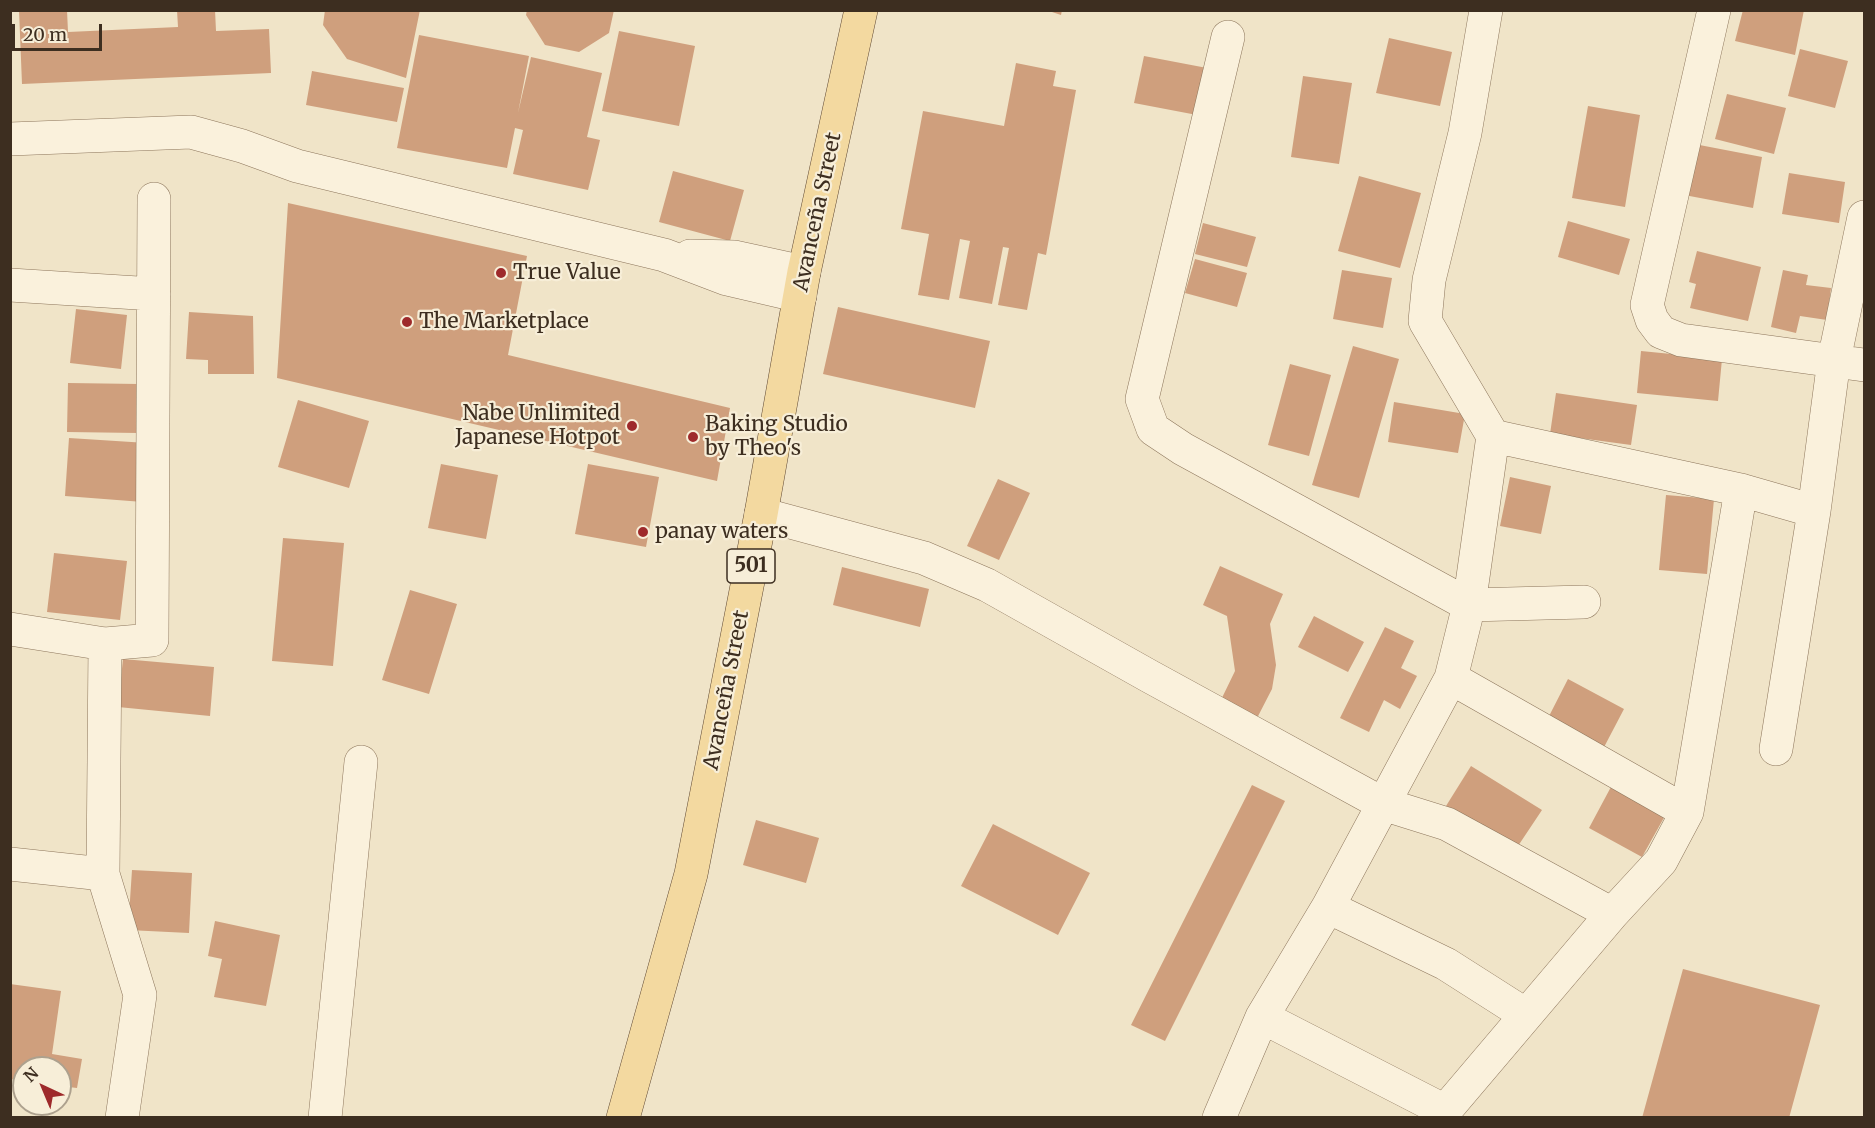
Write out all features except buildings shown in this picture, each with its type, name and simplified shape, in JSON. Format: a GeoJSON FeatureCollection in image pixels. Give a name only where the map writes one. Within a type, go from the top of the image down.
{"type":"FeatureCollection","features":[{"type":"Feature","properties":{"kind":"main road","name":"Avanceña Street"},"geometry":{"type":"LineString","coordinates":[[623,1118],[691,874],[761,514],[802,284],[861,10]]}},
{"type":"Feature","properties":{"kind":"street"},"geometry":{"type":"LineString","coordinates":[[1219,1118],[1262,1017],[1328,907],[1452,678],[1469,605],[1493,436],[1425,321],[1430,280],[1465,134],[1486,10]]}},
{"type":"Feature","properties":{"kind":"street"},"geometry":{"type":"LineString","coordinates":[[1714,10],[1647,305],[1652,320],[1660,332],[1681,340],[1849,362]]}},
{"type":"Feature","properties":{"kind":"street"},"geometry":{"type":"LineString","coordinates":[[1228,37],[1142,399],[1153,429],[1183,449],[1469,605],[1584,602]]}},
{"type":"Feature","properties":{"kind":"street"},"geometry":{"type":"LineString","coordinates":[[10,139],[191,132],[242,146],[297,166],[664,255],[735,257],[802,284]]}},
{"type":"Feature","properties":{"kind":"street"},"geometry":{"type":"LineString","coordinates":[[10,628],[105,644],[152,640],[154,199]]}},
{"type":"Feature","properties":{"kind":"street"},"geometry":{"type":"LineString","coordinates":[[1776,749],[1814,511],[1849,362],[1864,217]]}},
{"type":"Feature","properties":{"kind":"street"},"geometry":{"type":"LineString","coordinates":[[10,285],[154,294]]}},
{"type":"Feature","properties":{"kind":"street"},"geometry":{"type":"LineString","coordinates":[[1493,436],[1741,490],[1814,511]]}},
{"type":"Feature","properties":{"kind":"street"},"geometry":{"type":"LineString","coordinates":[[1262,1017],[1442,1114],[1612,914],[1661,861],[1687,812],[1741,490]]}},
{"type":"Feature","properties":{"kind":"street"},"geometry":{"type":"LineString","coordinates":[[761,514],[924,558],[987,585],[1383,804],[1447,824],[1612,914]]}},
{"type":"Feature","properties":{"kind":"street"},"geometry":{"type":"LineString","coordinates":[[105,644],[104,874],[140,994],[122,1118]]}},
{"type":"Feature","properties":{"kind":"street"},"geometry":{"type":"LineString","coordinates":[[1452,678],[1687,812]]}},
{"type":"Feature","properties":{"kind":"street"},"geometry":{"type":"LineString","coordinates":[[324,1118],[361,762]]}},
{"type":"Feature","properties":{"kind":"street"},"geometry":{"type":"LineString","coordinates":[[10,864],[104,874]]}},
{"type":"Feature","properties":{"kind":"street"},"geometry":{"type":"LineString","coordinates":[[1328,907],[1446,964],[1526,1015]]}},
{"type":"Feature","properties":{"kind":"place","name":"True Value"},"geometry":{"type":"Point","coordinates":[501,273]}},
{"type":"Feature","properties":{"kind":"place","name":"The Marketplace"},"geometry":{"type":"Point","coordinates":[407,322]}},
{"type":"Feature","properties":{"kind":"place","name":"Nabe Unlimited Japanese Hotpot"},"geometry":{"type":"Point","coordinates":[632,426]}},
{"type":"Feature","properties":{"kind":"place","name":"Baking Studio by Theo's"},"geometry":{"type":"Point","coordinates":[693,437]}},
{"type":"Feature","properties":{"kind":"place","name":"panay waters"},"geometry":{"type":"Point","coordinates":[643,532]}}]}
